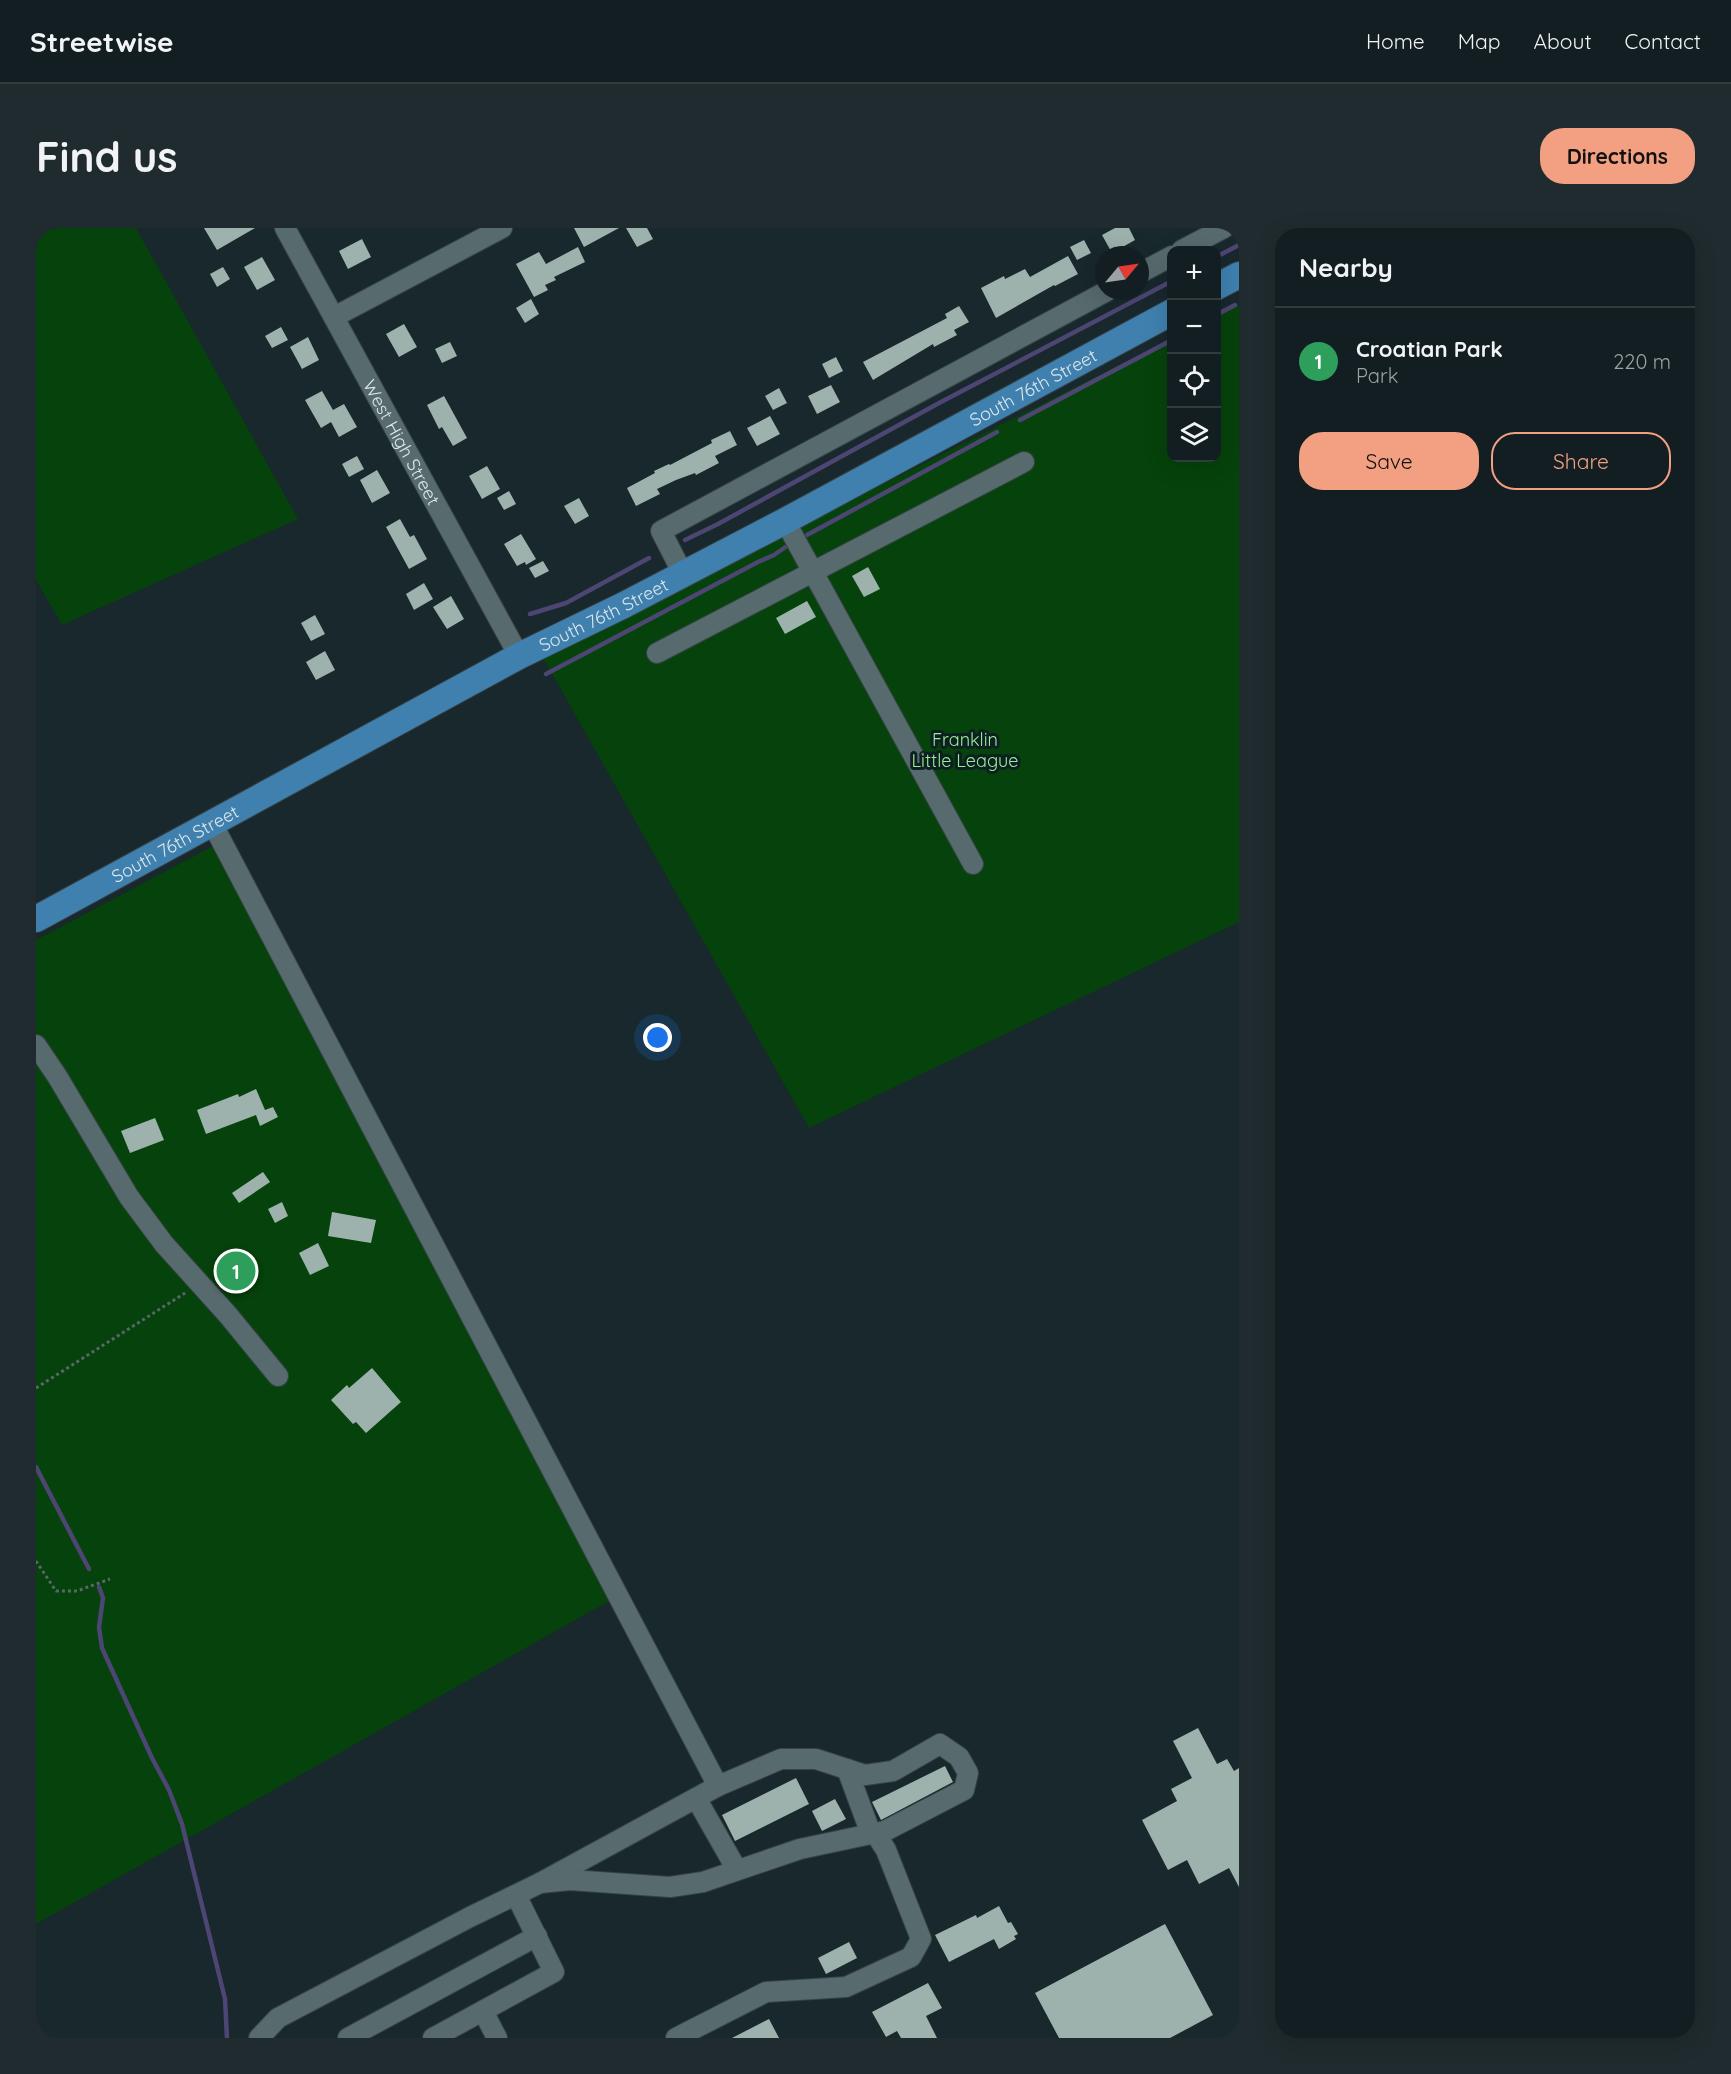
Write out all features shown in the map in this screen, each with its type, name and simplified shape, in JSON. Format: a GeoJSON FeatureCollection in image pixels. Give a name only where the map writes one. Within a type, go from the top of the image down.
{"type":"FeatureCollection","features":[{"type":"Feature","properties":{"kind":"main road"},"geometry":{"type":"LineString","coordinates":[[1221,284],[1239,275]]}},
{"type":"Feature","properties":{"kind":"main road","name":"South 76th Street"},"geometry":{"type":"LineString","coordinates":[[36,919],[519,656],[785,521],[1167,315]]}},
{"type":"Feature","properties":{"kind":"street","name":"West High Street"},"geometry":{"type":"LineString","coordinates":[[285,228],[519,656]]}},
{"type":"Feature","properties":{"kind":"street"},"geometry":{"type":"LineString","coordinates":[[334,317],[502,228]]}},
{"type":"Feature","properties":{"kind":"street"},"geometry":{"type":"LineString","coordinates":[[1190,246],[1224,228]]}},
{"type":"Feature","properties":{"kind":"street"},"geometry":{"type":"LineString","coordinates":[[1149,268],[1167,259]]}},
{"type":"Feature","properties":{"kind":"street"},"geometry":{"type":"LineString","coordinates":[[683,574],[661,531],[1095,297]]}},
{"type":"Feature","properties":{"kind":"street"},"geometry":{"type":"LineString","coordinates":[[657,653],[1024,462]]}},
{"type":"Feature","properties":{"kind":"street"},"geometry":{"type":"LineString","coordinates":[[785,521],[973,864]]}},
{"type":"Feature","properties":{"kind":"street"},"geometry":{"type":"LineString","coordinates":[[212,823],[718,1786]]}},
{"type":"Feature","properties":{"kind":"street"},"geometry":{"type":"LineString","coordinates":[[36,1045],[129,1197],[164,1244],[278,1376]]}},
{"type":"Feature","properties":{"kind":"street"},"geometry":{"type":"LineString","coordinates":[[259,2038],[278,2018],[470,1917],[540,1883],[718,1786],[781,1759],[816,1759],[865,1775],[893,1771],[940,1744],[959,1757],[968,1773],[964,1790],[885,1831],[800,1849],[703,1882],[670,1887],[570,1880],[540,1883]]}},
{"type":"Feature","properties":{"kind":"street"},"geometry":{"type":"LineString","coordinates":[[676,2038],[766,1992],[846,1987],[911,1957],[921,1939],[886,1850],[873,1833],[847,1769]]}},
{"type":"Feature","properties":{"kind":"street"},"geometry":{"type":"LineString","coordinates":[[696,1798],[737,1870]]}},
{"type":"Feature","properties":{"kind":"street"},"geometry":{"type":"LineString","coordinates":[[433,2038],[554,1972],[516,1895]]}},
{"type":"Feature","properties":{"kind":"street"},"geometry":{"type":"LineString","coordinates":[[348,2038],[537,1936]]}},
{"type":"Feature","properties":{"kind":"street"},"geometry":{"type":"LineString","coordinates":[[483,2011],[497,2038]]}},
{"type":"Feature","properties":{"kind":"path"},"geometry":{"type":"LineString","coordinates":[[36,1388],[199,1284]]}},
{"type":"Feature","properties":{"kind":"path"},"geometry":{"type":"LineString","coordinates":[[36,1561],[56,1591],[77,1591],[111,1579]]}},
{"type":"Feature","properties":{"kind":"green space"},"geometry":{"type":"Polygon","coordinates":[[[36,228],[136,228],[298,519],[62,625],[36,580],[36,228]]]}},
{"type":"Feature","properties":{"kind":"green space","name":"Franklin Little League"},"geometry":{"type":"Polygon","coordinates":[[[1239,305],[1239,922],[809,1128],[542,656],[1167,341],[1167,462],[1221,462],[1221,314],[1239,305]]]}},
{"type":"Feature","properties":{"kind":"green space"},"geometry":{"type":"Polygon","coordinates":[[[215,845],[609,1601],[36,1924],[36,940],[215,845]]]}},
{"type":"Feature","properties":{"kind":"building"},"geometry":{"type":"Polygon","coordinates":[[[204,228],[255,228],[217,250],[204,228]]]}},
{"type":"Feature","properties":{"kind":"building"},"geometry":{"type":"Polygon","coordinates":[[[574,228],[619,228],[584,247],[574,228]]]}},
{"type":"Feature","properties":{"kind":"building"},"geometry":{"type":"Polygon","coordinates":[[[626,228],[647,228],[653,239],[637,247],[626,228]]]}},
{"type":"Feature","properties":{"kind":"building"},"geometry":{"type":"Polygon","coordinates":[[[1115,228],[1129,228],[1135,240],[1124,246],[1108,246],[1102,235],[1115,228]]]}},
{"type":"Feature","properties":{"kind":"building"},"geometry":{"type":"Polygon","coordinates":[[[362,239],[371,257],[348,269],[339,251],[362,239]]]}},
{"type":"Feature","properties":{"kind":"building"},"geometry":{"type":"Polygon","coordinates":[[[1084,240],[1091,253],[1077,260],[1070,247],[1084,240]]]}},
{"type":"Feature","properties":{"kind":"building"},"geometry":{"type":"Polygon","coordinates":[[[578,247],[585,262],[554,277],[556,280],[545,285],[548,290],[534,297],[516,264],[539,252],[546,264],[578,247]]]}},
{"type":"Feature","properties":{"kind":"building"},"geometry":{"type":"Polygon","coordinates":[[[1068,256],[1078,274],[996,318],[981,288],[1004,276],[1005,279],[1025,269],[1030,277],[1068,256]]]}},
{"type":"Feature","properties":{"kind":"building"},"geometry":{"type":"Polygon","coordinates":[[[262,257],[275,280],[257,290],[244,267],[262,257]]]}},
{"type":"Feature","properties":{"kind":"building"},"geometry":{"type":"Polygon","coordinates":[[[223,267],[230,279],[217,287],[210,274],[223,267]]]}},
{"type":"Feature","properties":{"kind":"building"},"geometry":{"type":"Polygon","coordinates":[[[531,299],[539,314],[525,323],[516,308],[531,299]]]}},
{"type":"Feature","properties":{"kind":"building"},"geometry":{"type":"Polygon","coordinates":[[[959,306],[969,322],[954,330],[957,335],[934,347],[933,344],[873,380],[863,362],[947,318],[945,314],[959,306]]]}},
{"type":"Feature","properties":{"kind":"building"},"geometry":{"type":"Polygon","coordinates":[[[404,324],[417,347],[399,357],[386,334],[404,324]]]}},
{"type":"Feature","properties":{"kind":"building"},"geometry":{"type":"Polygon","coordinates":[[[281,327],[288,340],[272,348],[265,336],[281,327]]]}},
{"type":"Feature","properties":{"kind":"building"},"geometry":{"type":"Polygon","coordinates":[[[308,337],[319,360],[302,369],[290,347],[308,337]]]}},
{"type":"Feature","properties":{"kind":"building"},"geometry":{"type":"Polygon","coordinates":[[[450,342],[457,356],[442,363],[435,349],[450,342]]]}},
{"type":"Feature","properties":{"kind":"building"},"geometry":{"type":"Polygon","coordinates":[[[836,357],[843,371],[829,378],[822,364],[836,357]]]}},
{"type":"Feature","properties":{"kind":"building"},"geometry":{"type":"Polygon","coordinates":[[[831,385],[840,402],[817,414],[808,396],[831,385]]]}},
{"type":"Feature","properties":{"kind":"building"},"geometry":{"type":"Polygon","coordinates":[[[779,388],[787,403],[773,410],[765,396],[779,388]]]}},
{"type":"Feature","properties":{"kind":"building"},"geometry":{"type":"Polygon","coordinates":[[[322,391],[333,410],[344,404],[357,427],[339,437],[331,422],[321,428],[305,400],[322,391]]]}},
{"type":"Feature","properties":{"kind":"building"},"geometry":{"type":"Polygon","coordinates":[[[444,396],[467,438],[453,446],[442,427],[439,429],[427,405],[444,396]]]}},
{"type":"Feature","properties":{"kind":"building"},"geometry":{"type":"Polygon","coordinates":[[[770,416],[780,434],[757,446],[747,428],[770,416]]]}},
{"type":"Feature","properties":{"kind":"building"},"geometry":{"type":"Polygon","coordinates":[[[730,431],[737,445],[715,456],[719,463],[696,475],[695,473],[657,489],[660,494],[636,506],[627,488],[655,473],[654,471],[712,443],[711,440],[730,431]]]}},
{"type":"Feature","properties":{"kind":"building"},"geometry":{"type":"Polygon","coordinates":[[[357,456],[364,469],[349,477],[342,464],[357,456]]]}},
{"type":"Feature","properties":{"kind":"building"},"geometry":{"type":"Polygon","coordinates":[[[487,466],[500,489],[482,499],[469,476],[487,466]]]}},
{"type":"Feature","properties":{"kind":"building"},"geometry":{"type":"Polygon","coordinates":[[[377,470],[390,493],[372,503],[360,480],[377,470]]]}},
{"type":"Feature","properties":{"kind":"building"},"geometry":{"type":"Polygon","coordinates":[[[509,491],[516,504],[504,510],[497,498],[509,491]]]}},
{"type":"Feature","properties":{"kind":"building"},"geometry":{"type":"Polygon","coordinates":[[[579,498],[589,516],[575,524],[564,506],[579,498]]]}},
{"type":"Feature","properties":{"kind":"building"},"geometry":{"type":"Polygon","coordinates":[[[400,519],[410,537],[414,535],[427,559],[409,569],[386,527],[400,519]]]}},
{"type":"Feature","properties":{"kind":"building"},"geometry":{"type":"Polygon","coordinates":[[[521,534],[536,559],[526,565],[525,562],[517,566],[504,544],[521,534]]]}},
{"type":"Feature","properties":{"kind":"building"},"geometry":{"type":"Polygon","coordinates":[[[543,561],[549,571],[535,578],[529,568],[543,561]]]}},
{"type":"Feature","properties":{"kind":"building"},"geometry":{"type":"Polygon","coordinates":[[[868,567],[880,589],[864,597],[852,576],[868,567]]]}},
{"type":"Feature","properties":{"kind":"building"},"geometry":{"type":"Polygon","coordinates":[[[424,583],[433,599],[414,610],[406,594],[424,583]]]}},
{"type":"Feature","properties":{"kind":"building"},"geometry":{"type":"Polygon","coordinates":[[[451,596],[464,619],[447,629],[433,607],[451,596]]]}},
{"type":"Feature","properties":{"kind":"building"},"geometry":{"type":"Polygon","coordinates":[[[807,601],[816,617],[785,634],[776,618],[807,601]]]}},
{"type":"Feature","properties":{"kind":"building"},"geometry":{"type":"Polygon","coordinates":[[[315,615],[325,634],[311,641],[301,623],[315,615]]]}},
{"type":"Feature","properties":{"kind":"building"},"geometry":{"type":"Polygon","coordinates":[[[325,651],[335,670],[316,680],[306,662],[325,651]]]}},
{"type":"Feature","properties":{"kind":"building"},"geometry":{"type":"Polygon","coordinates":[[[256,1089],[265,1110],[273,1107],[278,1117],[260,1126],[256,1115],[206,1134],[197,1110],[238,1094],[239,1097],[256,1089]]]}},
{"type":"Feature","properties":{"kind":"building"},"geometry":{"type":"Polygon","coordinates":[[[155,1118],[164,1140],[130,1153],[121,1131],[155,1118]]]}},
{"type":"Feature","properties":{"kind":"building"},"geometry":{"type":"Polygon","coordinates":[[[263,1172],[270,1182],[239,1203],[232,1193],[263,1172]]]}},
{"type":"Feature","properties":{"kind":"building"},"geometry":{"type":"Polygon","coordinates":[[[282,1202],[288,1216],[275,1223],[268,1209],[282,1202]]]}},
{"type":"Feature","properties":{"kind":"building"},"geometry":{"type":"Polygon","coordinates":[[[332,1212],[376,1220],[371,1243],[328,1236],[332,1212]]]}},
{"type":"Feature","properties":{"kind":"building"},"geometry":{"type":"Polygon","coordinates":[[[318,1243],[329,1266],[310,1275],[299,1253],[318,1243]]]}},
{"type":"Feature","properties":{"kind":"building"},"geometry":{"type":"Polygon","coordinates":[[[372,1368],[401,1402],[366,1433],[356,1422],[353,1424],[331,1400],[347,1385],[349,1388],[372,1368]]]}},
{"type":"Feature","properties":{"kind":"building"},"geometry":{"type":"Polygon","coordinates":[[[1198,1728],[1217,1764],[1227,1759],[1234,1771],[1239,1768],[1239,1887],[1229,1868],[1199,1884],[1187,1860],[1168,1870],[1142,1820],[1177,1801],[1171,1789],[1192,1778],[1173,1741],[1198,1728]]]}},
{"type":"Feature","properties":{"kind":"building"},"geometry":{"type":"Polygon","coordinates":[[[945,1766],[953,1782],[881,1820],[872,1802],[945,1766]]]}},
{"type":"Feature","properties":{"kind":"building"},"geometry":{"type":"Polygon","coordinates":[[[796,1778],[809,1804],[735,1841],[722,1815],[796,1778]]]}},
{"type":"Feature","properties":{"kind":"building"},"geometry":{"type":"Polygon","coordinates":[[[835,1799],[846,1819],[822,1831],[812,1811],[835,1799]]]}},
{"type":"Feature","properties":{"kind":"building"},"geometry":{"type":"Polygon","coordinates":[[[999,1906],[1008,1923],[1011,1922],[1018,1934],[1014,1936],[1016,1939],[999,1949],[994,1939],[949,1962],[935,1935],[976,1915],[977,1918],[999,1906]]]}},
{"type":"Feature","properties":{"kind":"building"},"geometry":{"type":"Polygon","coordinates":[[[1165,1924],[1213,2015],[1170,2038],[1059,2038],[1035,1993],[1165,1924]]]}},
{"type":"Feature","properties":{"kind":"building"},"geometry":{"type":"Polygon","coordinates":[[[849,1942],[857,1958],[826,1974],[818,1958],[849,1942]]]}},
{"type":"Feature","properties":{"kind":"building"},"geometry":{"type":"Polygon","coordinates":[[[928,1983],[942,2008],[926,2016],[937,2038],[901,2038],[897,2031],[886,2037],[872,2012],[928,1983]]]}},
{"type":"Feature","properties":{"kind":"building"},"geometry":{"type":"Polygon","coordinates":[[[769,2019],[779,2038],[732,2038],[769,2019]]]}},
{"type":"Feature","properties":{"kind":"waterway"},"geometry":{"type":"LineString","coordinates":[[1221,254],[1239,245]]}},
{"type":"Feature","properties":{"kind":"waterway"},"geometry":{"type":"LineString","coordinates":[[685,540],[1167,284]]}},
{"type":"Feature","properties":{"kind":"waterway"},"geometry":{"type":"LineString","coordinates":[[1221,312],[1235,305]]}},
{"type":"Feature","properties":{"kind":"waterway"},"geometry":{"type":"LineString","coordinates":[[1020,420],[1167,343]]}},
{"type":"Feature","properties":{"kind":"waterway"},"geometry":{"type":"LineString","coordinates":[[807,535],[997,432]]}},
{"type":"Feature","properties":{"kind":"waterway"},"geometry":{"type":"LineString","coordinates":[[546,674],[774,555],[787,546]]}},
{"type":"Feature","properties":{"kind":"waterway"},"geometry":{"type":"LineString","coordinates":[[530,614],[566,603],[649,558]]}},
{"type":"Feature","properties":{"kind":"waterway"},"geometry":{"type":"LineString","coordinates":[[36,1467],[89,1569]]}},
{"type":"Feature","properties":{"kind":"waterway"},"geometry":{"type":"LineString","coordinates":[[99,1587],[103,1598],[99,1627],[102,1648],[169,1790],[182,1824],[225,1999],[227,2038]]}},
{"type":"Feature","properties":{"kind":"place","name":"Croatian Park"},"geometry":{"type":"Point","coordinates":[236,1271]}}]}
